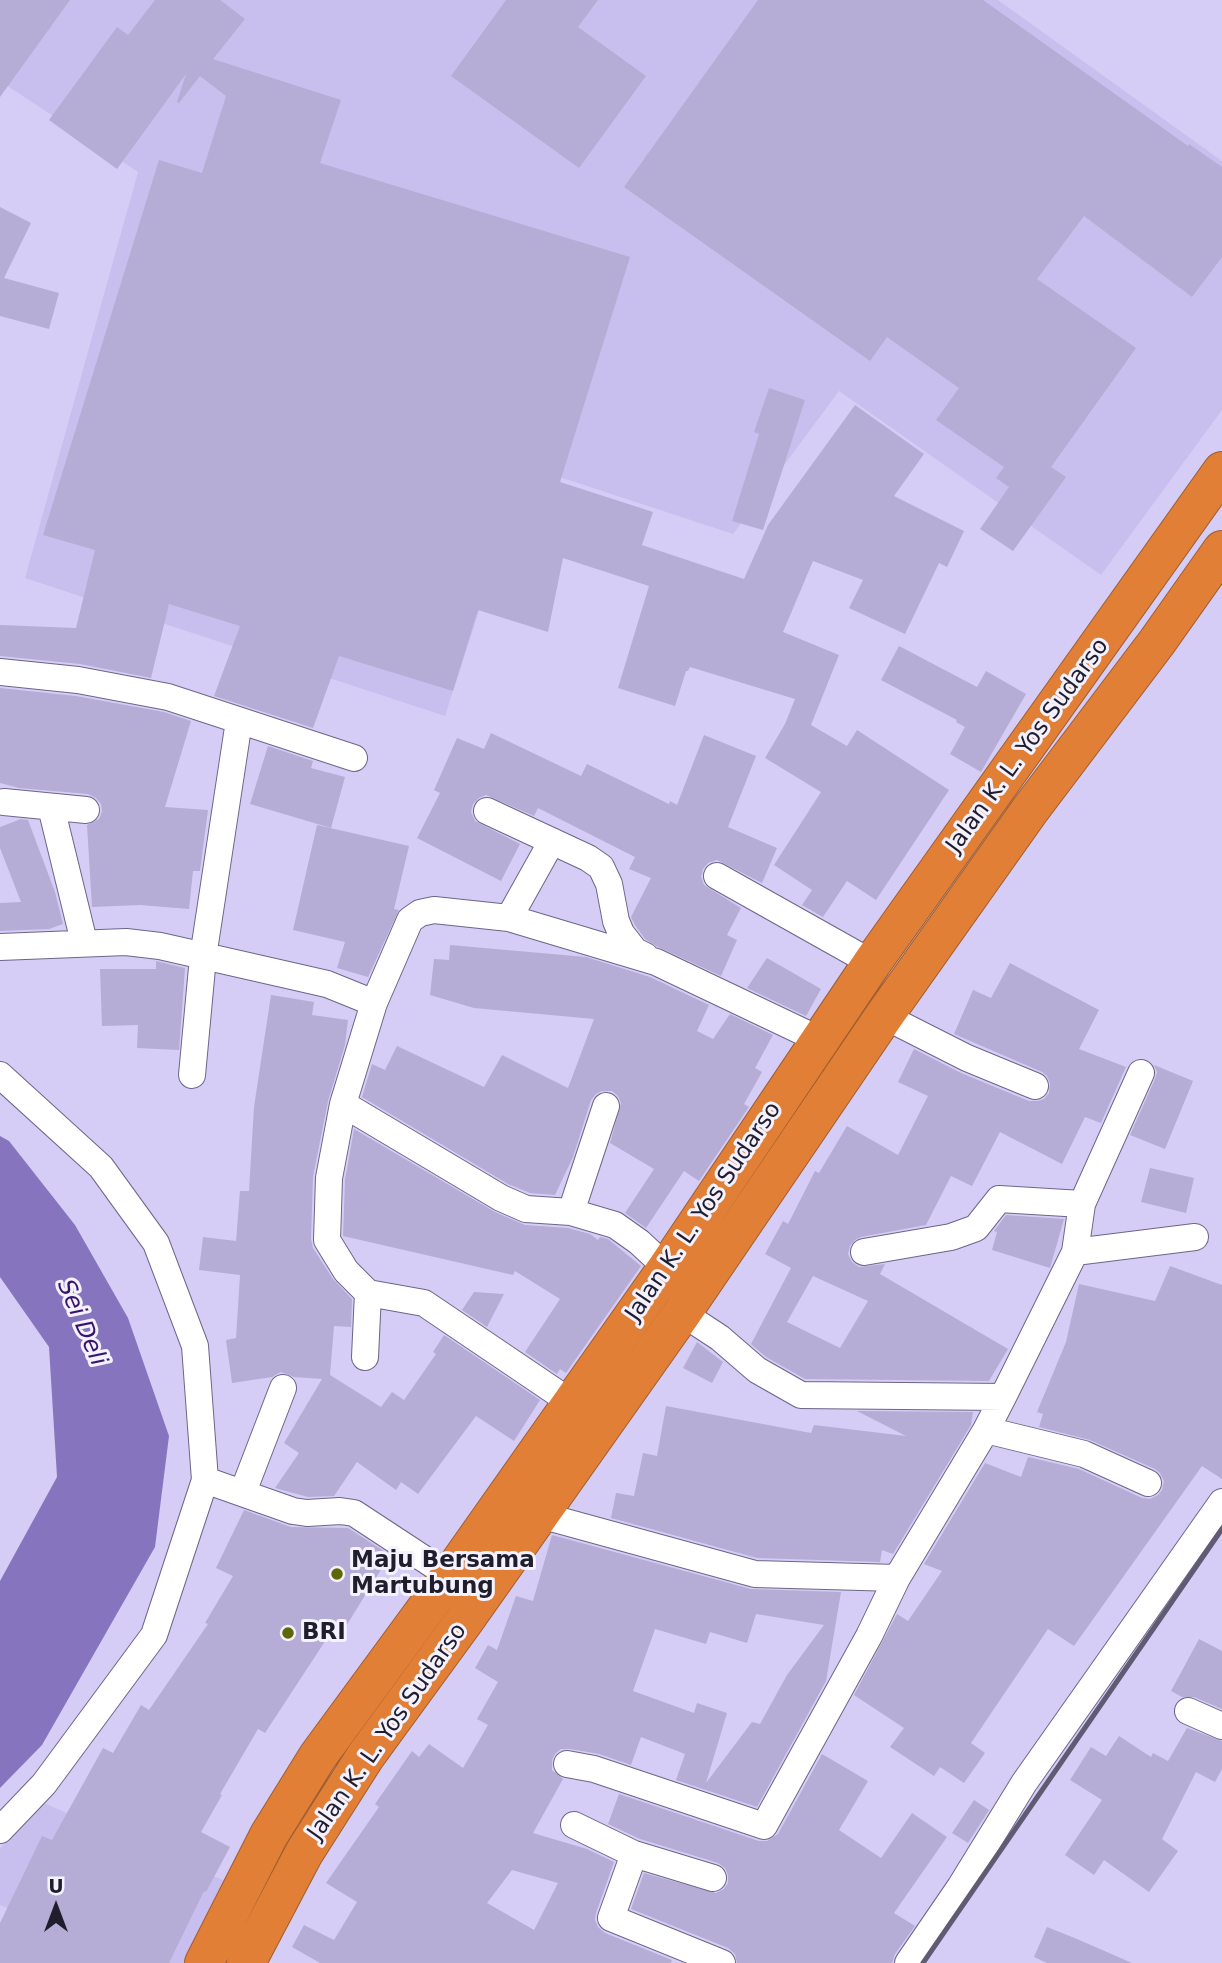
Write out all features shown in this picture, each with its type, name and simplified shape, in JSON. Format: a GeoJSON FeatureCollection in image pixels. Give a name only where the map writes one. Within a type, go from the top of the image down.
{"type":"FeatureCollection","features":[{"type":"Feature","properties":{"kind":"highway","name":"Jalan K. L. Yos Sudarso"},"geometry":{"type":"LineString","coordinates":[[204,1963],[269,1835],[318,1756],[442,1588],[667,1268],[873,963],[1222,471]]}},
{"type":"Feature","properties":{"kind":"highway","name":"Jalan K. L. Yos Sudarso"},"geometry":{"type":"LineString","coordinates":[[246,1963],[304,1853],[365,1757],[682,1313],[884,1016],[1030,810],[1157,642],[1222,550]]}},
{"type":"Feature","properties":{"kind":"highway"},"geometry":{"type":"LineString","coordinates":[[442,1588],[465,1620]]}},
{"type":"Feature","properties":{"kind":"street"},"geometry":{"type":"LineString","coordinates":[[0,673],[78,680],[168,697],[354,758]]}},
{"type":"Feature","properties":{"kind":"street"},"geometry":{"type":"LineString","coordinates":[[192,1075],[203,957],[239,721]]}},
{"type":"Feature","properties":{"kind":"street"},"geometry":{"type":"LineString","coordinates":[[4,802],[86,810]]}},
{"type":"Feature","properties":{"kind":"street"},"geometry":{"type":"LineString","coordinates":[[51,807],[84,942]]}},
{"type":"Feature","properties":{"kind":"street"},"geometry":{"type":"LineString","coordinates":[[487,811],[601,867],[609,884],[616,921],[621,933],[635,951],[820,1040]]}},
{"type":"Feature","properties":{"kind":"street"},"geometry":{"type":"LineString","coordinates":[[509,918],[552,841]]}},
{"type":"Feature","properties":{"kind":"street"},"geometry":{"type":"LineString","coordinates":[[717,876],[873,963]]}},
{"type":"Feature","properties":{"kind":"street"},"geometry":{"type":"LineString","coordinates":[[572,1403],[424,1303],[368,1293],[346,1271],[327,1240],[329,1178],[343,1104],[374,1003],[410,920],[420,913],[434,910],[509,918],[656,962]]}},
{"type":"Feature","properties":{"kind":"street"},"geometry":{"type":"LineString","coordinates":[[0,947],[84,942],[126,942],[160,946],[327,984],[374,1003]]}},
{"type":"Feature","properties":{"kind":"street"},"geometry":{"type":"LineString","coordinates":[[884,1016],[967,1058],[1035,1086]]}},
{"type":"Feature","properties":{"kind":"street"},"geometry":{"type":"LineString","coordinates":[[567,1763],[594,1769],[764,1826],[869,1636],[897,1578],[1003,1397],[1074,1252],[1083,1204],[1141,1073]]}},
{"type":"Feature","properties":{"kind":"street"},"geometry":{"type":"LineString","coordinates":[[0,1075],[102,1167],[156,1243],[195,1346],[205,1480],[154,1635],[44,1784],[0,1830]]}},
{"type":"Feature","properties":{"kind":"street"},"geometry":{"type":"LineString","coordinates":[[343,1104],[501,1198],[526,1209],[571,1212],[615,1225],[639,1242],[667,1268]]}},
{"type":"Feature","properties":{"kind":"street"},"geometry":{"type":"LineString","coordinates":[[571,1212],[606,1106]]}},
{"type":"Feature","properties":{"kind":"street"},"geometry":{"type":"LineString","coordinates":[[864,1252],[951,1237],[976,1228],[999,1199],[1083,1204]]}},
{"type":"Feature","properties":{"kind":"street"},"geometry":{"type":"LineString","coordinates":[[1074,1252],[1195,1237]]}},
{"type":"Feature","properties":{"kind":"street"},"geometry":{"type":"LineString","coordinates":[[365,1357],[368,1293]]}},
{"type":"Feature","properties":{"kind":"street"},"geometry":{"type":"LineString","coordinates":[[682,1313],[720,1338],[757,1370],[802,1395],[1003,1397]]}},
{"type":"Feature","properties":{"kind":"street"},"geometry":{"type":"LineString","coordinates":[[243,1492],[283,1388]]}},
{"type":"Feature","properties":{"kind":"street"},"geometry":{"type":"LineString","coordinates":[[986,1430],[1084,1454],[1147,1483]]}},
{"type":"Feature","properties":{"kind":"street"},"geometry":{"type":"LineString","coordinates":[[205,1480],[307,1513],[340,1510],[354,1513],[442,1588]]}},
{"type":"Feature","properties":{"kind":"street"},"geometry":{"type":"LineString","coordinates":[[908,1963],[1024,1783],[1222,1502]]}},
{"type":"Feature","properties":{"kind":"street"},"geometry":{"type":"LineString","coordinates":[[540,1515],[755,1574],[897,1578]]}},
{"type":"Feature","properties":{"kind":"street"},"geometry":{"type":"LineString","coordinates":[[1188,1711],[1222,1726]]}},
{"type":"Feature","properties":{"kind":"street"},"geometry":{"type":"LineString","coordinates":[[574,1825],[634,1854],[713,1878]]}},
{"type":"Feature","properties":{"kind":"street"},"geometry":{"type":"LineString","coordinates":[[634,1854],[611,1918],[722,1963]]}},
{"type":"Feature","properties":{"kind":"shaded area"},"geometry":{"type":"Polygon","coordinates":[[[0,0],[998,0],[1222,161],[1222,410],[1101,575],[839,391],[733,534],[526,466],[445,716],[25,578],[138,172],[0,81],[0,0]]]}},
{"type":"Feature","properties":{"kind":"shaded area"},"geometry":{"type":"Polygon","coordinates":[[[39,1801],[230,1883],[187,1963],[132,1963],[0,1905],[0,1849],[39,1801]]]}},
{"type":"Feature","properties":{"kind":"water","name":"Sei Deli"},"geometry":{"type":"Polygon","coordinates":[[[0,1136],[9,1141],[75,1225],[128,1318],[169,1436],[155,1547],[42,1745],[0,1788],[0,1581],[57,1477],[49,1347],[0,1277],[0,1136]]]}},
{"type":"Feature","properties":{"kind":"building"},"geometry":{"type":"Polygon","coordinates":[[[0,0],[70,0],[0,97],[0,0]]]}},
{"type":"Feature","properties":{"kind":"building"},"geometry":{"type":"Polygon","coordinates":[[[155,0],[220,0],[245,19],[213,59],[341,100],[320,163],[630,257],[560,482],[653,512],[642,545],[744,579],[768,525],[855,405],[924,454],[894,496],[964,531],[947,567],[939,563],[905,634],[849,608],[863,580],[813,561],[783,632],[839,655],[811,725],[847,746],[857,730],[949,790],[876,900],[847,881],[823,917],[802,905],[812,890],[774,865],[821,792],[765,758],[785,724],[795,699],[690,667],[686,671],[675,706],[618,688],[649,586],[563,558],[548,632],[478,610],[453,691],[339,656],[313,728],[214,696],[240,626],[169,604],[151,678],[80,664],[0,656],[0,625],[76,628],[95,550],[43,535],[159,160],[202,173],[226,96],[200,76],[179,103],[177,102],[186,74],[117,169],[49,120],[117,27],[128,35],[155,0]]]}},
{"type":"Feature","properties":{"kind":"building"},"geometry":{"type":"Polygon","coordinates":[[[506,0],[598,0],[578,27],[646,76],[579,168],[451,76],[506,0]]]}},
{"type":"Feature","properties":{"kind":"building"},"geometry":{"type":"Polygon","coordinates":[[[758,0],[983,0],[1188,146],[1189,144],[1222,167],[1222,257],[1192,297],[1084,216],[1037,279],[1136,348],[1051,467],[1066,477],[1013,551],[980,529],[1009,487],[996,478],[1004,467],[936,420],[959,388],[887,337],[870,361],[624,187],[758,0]]]}},
{"type":"Feature","properties":{"kind":"building"},"geometry":{"type":"Polygon","coordinates":[[[0,207],[31,223],[4,278],[59,293],[49,329],[0,316],[0,207]]]}},
{"type":"Feature","properties":{"kind":"building"},"geometry":{"type":"Polygon","coordinates":[[[769,388],[805,400],[763,530],[732,521],[759,434],[754,432],[769,388]]]}},
{"type":"Feature","properties":{"kind":"building"},"geometry":{"type":"Polygon","coordinates":[[[899,646],[977,687],[986,671],[1026,694],[981,772],[950,754],[965,727],[956,722],[957,720],[881,680],[899,646]]]}},
{"type":"Feature","properties":{"kind":"building"},"geometry":{"type":"Polygon","coordinates":[[[0,688],[76,696],[164,712],[191,721],[165,807],[208,810],[200,871],[193,871],[189,909],[140,905],[92,907],[87,825],[99,819],[101,804],[88,794],[19,788],[0,783],[0,688]]]}},
{"type":"Feature","properties":{"kind":"building"},"geometry":{"type":"Polygon","coordinates":[[[491,733],[581,776],[587,764],[669,804],[670,801],[677,805],[704,735],[756,756],[728,827],[777,848],[762,883],[717,860],[708,863],[701,877],[704,885],[741,908],[727,935],[737,940],[721,976],[645,939],[631,917],[651,878],[629,869],[635,857],[538,808],[534,816],[486,795],[473,804],[471,812],[475,821],[520,844],[501,881],[417,838],[440,793],[434,790],[457,738],[484,749],[491,733]]]}},
{"type":"Feature","properties":{"kind":"building"},"geometry":{"type":"Polygon","coordinates":[[[268,746],[313,761],[311,768],[345,777],[331,828],[250,804],[268,746]]]}},
{"type":"Feature","properties":{"kind":"building"},"geometry":{"type":"Polygon","coordinates":[[[21,819],[28,820],[55,892],[63,924],[49,929],[0,931],[0,903],[21,902],[0,848],[0,827],[21,819]]]}},
{"type":"Feature","properties":{"kind":"building"},"geometry":{"type":"Polygon","coordinates":[[[317,825],[409,846],[394,909],[399,910],[368,977],[337,968],[345,942],[293,930],[317,825]]]}},
{"type":"Feature","properties":{"kind":"building"},"geometry":{"type":"Polygon","coordinates":[[[450,945],[586,957],[650,977],[709,1005],[697,1031],[713,1039],[730,1014],[773,1035],[755,1068],[762,1072],[744,1104],[749,1107],[699,1181],[684,1171],[646,1228],[625,1213],[654,1169],[610,1143],[621,1103],[612,1091],[602,1091],[591,1100],[573,1157],[555,1195],[530,1193],[508,1184],[362,1097],[372,1064],[385,1070],[397,1046],[484,1087],[502,1055],[568,1088],[594,1019],[474,1008],[430,995],[434,959],[449,960],[450,945]]]}},
{"type":"Feature","properties":{"kind":"building"},"geometry":{"type":"Polygon","coordinates":[[[767,958],[821,989],[806,1016],[747,988],[767,958]]]}},
{"type":"Feature","properties":{"kind":"building"},"geometry":{"type":"Polygon","coordinates":[[[156,961],[185,968],[179,1050],[137,1048],[138,1025],[102,1026],[100,969],[156,969],[156,961]]]}},
{"type":"Feature","properties":{"kind":"building"},"geometry":{"type":"Polygon","coordinates":[[[1010,963],[1099,1010],[1079,1049],[1126,1067],[1101,1123],[1085,1117],[1062,1164],[1000,1132],[972,1186],[951,1176],[926,1225],[861,1237],[850,1246],[848,1254],[852,1262],[859,1267],[885,1264],[880,1274],[1008,1349],[989,1381],[805,1379],[766,1357],[751,1344],[791,1268],[765,1254],[783,1221],[788,1224],[815,1171],[819,1173],[847,1126],[898,1155],[928,1096],[898,1082],[914,1049],[961,1073],[1029,1101],[1044,1099],[1049,1093],[1050,1083],[1042,1072],[954,1034],[973,990],[991,998],[1010,963]],[[813,1276],[787,1322],[840,1348],[868,1301],[813,1276]]]}},
{"type":"Feature","properties":{"kind":"building"},"geometry":{"type":"Polygon","coordinates":[[[271,995],[314,1002],[312,1015],[348,1020],[345,1045],[328,1101],[313,1177],[313,1248],[333,1279],[352,1299],[351,1327],[334,1326],[330,1375],[381,1407],[392,1392],[404,1400],[436,1354],[433,1352],[444,1335],[540,1400],[514,1441],[476,1416],[418,1494],[401,1482],[396,1490],[357,1462],[334,1496],[308,1497],[275,1488],[299,1453],[284,1443],[322,1379],[294,1377],[281,1372],[272,1377],[232,1383],[226,1340],[236,1338],[240,1275],[199,1270],[203,1237],[236,1241],[240,1191],[249,1191],[254,1107],[271,995]]]}},
{"type":"Feature","properties":{"kind":"building"},"geometry":{"type":"Polygon","coordinates":[[[1154,1065],[1193,1081],[1165,1149],[1130,1135],[1155,1079],[1157,1072],[1154,1065]]]}},
{"type":"Feature","properties":{"kind":"building"},"geometry":{"type":"Polygon","coordinates":[[[354,1129],[495,1212],[525,1225],[568,1228],[590,1234],[598,1240],[600,1237],[608,1239],[641,1266],[566,1373],[560,1369],[557,1374],[525,1352],[560,1299],[515,1271],[513,1275],[343,1236],[345,1180],[354,1129]]]}},
{"type":"Feature","properties":{"kind":"building"},"geometry":{"type":"Polygon","coordinates":[[[1150,1168],[1194,1178],[1186,1213],[1141,1202],[1150,1168]]]}},
{"type":"Feature","properties":{"kind":"building"},"geometry":{"type":"Polygon","coordinates":[[[1006,1215],[1064,1219],[1050,1268],[992,1250],[997,1232],[994,1231],[1006,1215]]]}},
{"type":"Feature","properties":{"kind":"building"},"geometry":{"type":"Polygon","coordinates":[[[1170,1266],[1222,1285],[1222,1479],[1202,1466],[1074,1646],[1048,1629],[971,1743],[985,1753],[964,1783],[940,1767],[934,1776],[890,1747],[904,1728],[854,1695],[897,1614],[908,1621],[942,1571],[924,1564],[985,1463],[1021,1477],[1028,1457],[1079,1469],[1142,1498],[1150,1499],[1162,1490],[1164,1481],[1155,1469],[1090,1440],[1039,1427],[1043,1414],[1037,1412],[1066,1342],[1079,1284],[1155,1301],[1170,1266]]]}},
{"type":"Feature","properties":{"kind":"building"},"geometry":{"type":"Polygon","coordinates":[[[474,1292],[504,1294],[487,1327],[462,1310],[474,1292]]]}},
{"type":"Feature","properties":{"kind":"building"},"geometry":{"type":"Polygon","coordinates":[[[697,1342],[723,1362],[712,1383],[683,1368],[697,1342]]]}},
{"type":"Feature","properties":{"kind":"building"},"geometry":{"type":"Polygon","coordinates":[[[666,1406],[811,1433],[814,1425],[906,1436],[857,1411],[973,1412],[971,1425],[893,1554],[882,1550],[880,1562],[757,1558],[611,1518],[616,1493],[634,1496],[643,1453],[657,1456],[666,1406]]]}},
{"type":"Feature","properties":{"kind":"building"},"geometry":{"type":"Polygon","coordinates":[[[244,1510],[291,1527],[348,1528],[390,1555],[343,1631],[335,1626],[265,1733],[258,1729],[220,1794],[222,1795],[201,1832],[230,1847],[206,1892],[204,1891],[169,1963],[0,1963],[0,1923],[42,1836],[52,1840],[103,1748],[113,1753],[141,1705],[149,1710],[208,1624],[205,1623],[233,1576],[216,1568],[244,1510]]]}},
{"type":"Feature","properties":{"kind":"building"},"geometry":{"type":"Polygon","coordinates":[[[552,1535],[751,1589],[841,1592],[826,1681],[757,1807],[676,1780],[685,1754],[641,1737],[631,1765],[599,1754],[570,1749],[561,1749],[552,1760],[552,1770],[563,1779],[533,1833],[587,1849],[614,1862],[596,1913],[598,1927],[605,1933],[672,1960],[671,1963],[320,1963],[292,1947],[304,1925],[334,1940],[357,1902],[326,1883],[379,1807],[375,1804],[412,1751],[419,1757],[429,1744],[463,1768],[488,1725],[477,1719],[498,1682],[475,1668],[488,1645],[497,1650],[516,1596],[533,1601],[552,1535]],[[756,1614],[747,1643],[710,1632],[706,1644],[655,1629],[633,1691],[694,1713],[697,1703],[727,1713],[706,1783],[752,1722],[760,1724],[787,1675],[824,1625],[756,1614]],[[512,1870],[487,1903],[534,1930],[558,1883],[512,1870]]]}},
{"type":"Feature","properties":{"kind":"building"},"geometry":{"type":"Polygon","coordinates":[[[1199,1639],[1222,1651],[1222,1709],[1171,1691],[1199,1639]]]}},
{"type":"Feature","properties":{"kind":"building"},"geometry":{"type":"Polygon","coordinates":[[[1187,1728],[1222,1741],[1222,1769],[1215,1782],[1196,1772],[1162,1839],[1178,1851],[1149,1892],[1104,1860],[1094,1875],[1065,1855],[1102,1800],[1070,1780],[1091,1747],[1106,1756],[1119,1736],[1151,1757],[1153,1753],[1168,1761],[1187,1728]]]}},
{"type":"Feature","properties":{"kind":"building"},"geometry":{"type":"Polygon","coordinates":[[[822,1754],[868,1781],[839,1830],[881,1858],[912,1813],[947,1837],[894,1913],[915,1926],[895,1954],[892,1963],[737,1963],[735,1954],[728,1948],[631,1909],[644,1873],[716,1893],[728,1883],[728,1875],[725,1868],[718,1863],[640,1839],[608,1824],[619,1794],[759,1841],[767,1841],[778,1834],[822,1754]]]}},
{"type":"Feature","properties":{"kind":"building"},"geometry":{"type":"Polygon","coordinates":[[[974,1800],[989,1810],[968,1843],[952,1833],[974,1800]]]}},
{"type":"Feature","properties":{"kind":"building"},"geometry":{"type":"Polygon","coordinates":[[[1047,1927],[1132,1963],[1047,1963],[1034,1957],[1047,1927]]]}},
{"type":"Feature","properties":{"kind":"railway"},"geometry":{"type":"LineString","coordinates":[[923,1963],[1222,1529]]}},
{"type":"Feature","properties":{"kind":"place","name":"Maju Bersama Martubung"},"geometry":{"type":"Point","coordinates":[337,1574]}},
{"type":"Feature","properties":{"kind":"place","name":"BRI"},"geometry":{"type":"Point","coordinates":[288,1633]}}]}
